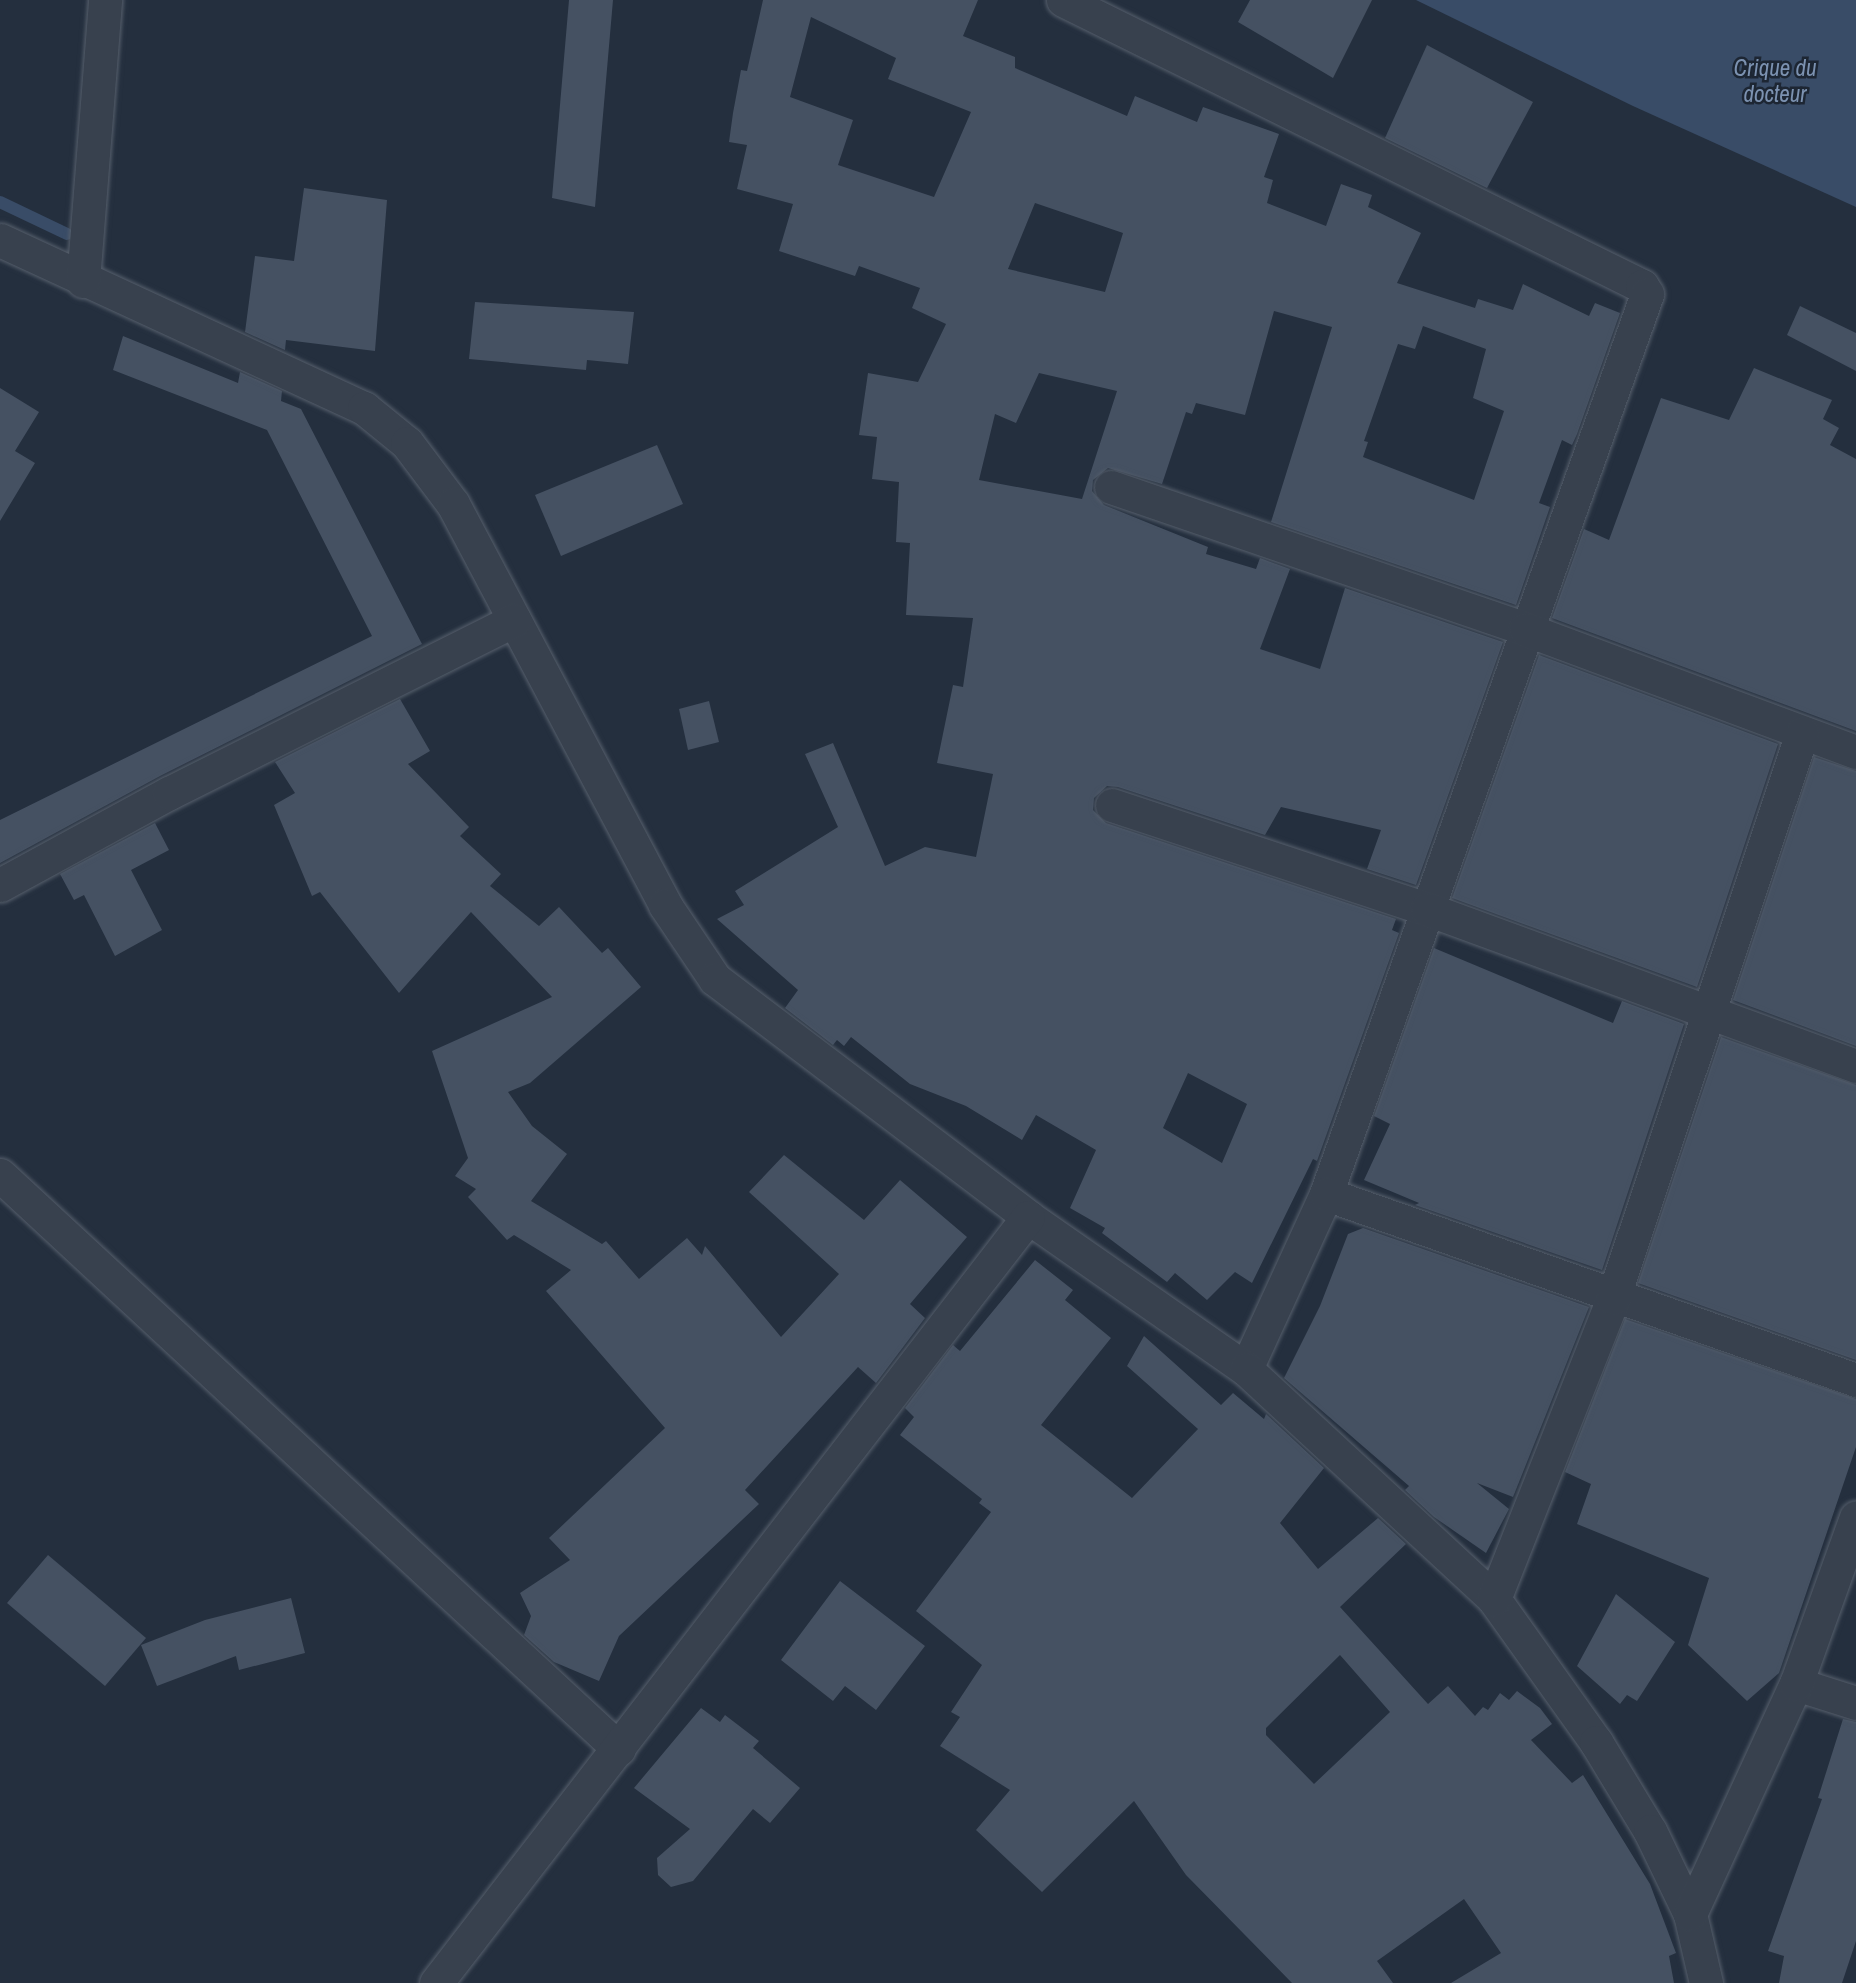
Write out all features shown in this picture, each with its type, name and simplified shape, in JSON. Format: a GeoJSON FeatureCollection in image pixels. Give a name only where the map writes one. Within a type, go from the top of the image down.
{"type":"FeatureCollection","features":[{"type":"Feature","properties":{"kind":"street"},"geometry":{"type":"LineString","coordinates":[[83,281],[105,0]]}},
{"type":"Feature","properties":{"kind":"street"},"geometry":{"type":"LineString","coordinates":[[1063,0],[1642,286],[1647,302],[1525,629],[1326,1194],[1246,1368]]}},
{"type":"Feature","properties":{"kind":"street"},"geometry":{"type":"LineString","coordinates":[[0,240],[83,281],[364,408],[407,443],[453,504],[665,905],[715,979],[1028,1217],[1246,1368],[1494,1599],[1596,1742],[1650,1831],[1690,1914],[1706,1983]]}},
{"type":"Feature","properties":{"kind":"street"},"geometry":{"type":"LineString","coordinates":[[1111,487],[1525,629],[1856,752]]}},
{"type":"Feature","properties":{"kind":"street"},"geometry":{"type":"LineString","coordinates":[[0,885],[169,793],[514,620]]}},
{"type":"Feature","properties":{"kind":"street"},"geometry":{"type":"LineString","coordinates":[[1494,1599],[1613,1298],[1802,733]]}},
{"type":"Feature","properties":{"kind":"street"},"geometry":{"type":"LineString","coordinates":[[1112,805],[1427,909],[1708,1016],[1856,1066]]}},
{"type":"Feature","properties":{"kind":"street"},"geometry":{"type":"LineString","coordinates":[[0,1175],[619,1749]]}},
{"type":"Feature","properties":{"kind":"street"},"geometry":{"type":"LineString","coordinates":[[1326,1194],[1613,1298],[1856,1380]]}},
{"type":"Feature","properties":{"kind":"street"},"geometry":{"type":"LineString","coordinates":[[436,1983],[1028,1217]]}},
{"type":"Feature","properties":{"kind":"street"},"geometry":{"type":"LineString","coordinates":[[1690,1914],[1796,1684],[1856,1517]]}},
{"type":"Feature","properties":{"kind":"street"},"geometry":{"type":"LineString","coordinates":[[1796,1684],[1856,1703]]}},
{"type":"Feature","properties":{"kind":"water","name":"Crique du docteur"},"geometry":{"type":"Polygon","coordinates":[[[1416,0],[1856,0],[1856,207],[1633,106],[1416,0]]]}},
{"type":"Feature","properties":{"kind":"building"},"geometry":{"type":"Polygon","coordinates":[[[569,0],[613,0],[595,207],[552,198],[569,0]]]}},
{"type":"Feature","properties":{"kind":"building"},"geometry":{"type":"Polygon","coordinates":[[[763,0],[978,0],[963,36],[1015,57],[1015,68],[1127,116],[1135,96],[1197,122],[1203,107],[1279,134],[1264,177],[1273,180],[1267,203],[1326,226],[1341,184],[1372,195],[1368,207],[1421,233],[1397,283],[1475,308],[1478,299],[1513,310],[1523,284],[1589,316],[1595,303],[1620,313],[1577,434],[1572,445],[1562,440],[1539,503],[1550,507],[1516,605],[1271,522],[1332,327],[1274,311],[1245,415],[1196,403],[1192,414],[1186,412],[1162,484],[1108,468],[1093,480],[1092,491],[1104,505],[1208,547],[1206,554],[1256,569],[1260,558],[1290,569],[1260,649],[1320,669],[1345,588],[1503,642],[1416,885],[1367,869],[1381,830],[1281,807],[1265,835],[1118,787],[1107,786],[1094,798],[1093,810],[1106,823],[1396,919],[1392,930],[1399,933],[1317,1161],[1313,1159],[1252,1283],[1235,1272],[1207,1300],[1175,1273],[1167,1282],[1102,1233],[1105,1228],[1070,1208],[1096,1150],[1036,1115],[1022,1140],[966,1106],[910,1084],[851,1037],[844,1046],[837,1040],[833,1045],[785,1008],[798,990],[717,919],[744,905],[735,891],[838,827],[805,754],[833,743],[885,866],[925,847],[976,857],[993,774],[937,763],[953,685],[963,687],[973,618],[906,615],[910,543],[896,542],[899,482],[872,479],[877,437],[859,435],[868,373],[918,382],[946,324],[912,308],[920,288],[859,266],[855,276],[779,251],[793,204],[737,189],[747,145],[729,142],[741,70],[747,71],[763,0]],[[811,17],[790,97],[853,120],[838,165],[934,197],[971,112],[888,79],[896,58],[811,17]],[[1035,203],[1008,269],[1105,292],[1123,233],[1035,203]],[[1423,326],[1415,349],[1398,344],[1364,441],[1368,442],[1363,457],[1474,500],[1504,411],[1473,398],[1486,349],[1423,326]],[[1039,373],[1016,423],[995,414],[979,480],[1082,499],[1117,391],[1039,373]],[[1188,1073],[1163,1128],[1222,1163],[1247,1104],[1188,1073]]]}},
{"type":"Feature","properties":{"kind":"building"},"geometry":{"type":"Polygon","coordinates":[[[1250,0],[1372,0],[1333,78],[1238,22],[1250,0]]]}},
{"type":"Feature","properties":{"kind":"building"},"geometry":{"type":"Polygon","coordinates":[[[1427,45],[1533,102],[1487,188],[1385,138],[1427,45]]]}},
{"type":"Feature","properties":{"kind":"building"},"geometry":{"type":"Polygon","coordinates":[[[304,188],[387,200],[375,351],[286,340],[285,350],[245,332],[255,256],[294,261],[304,188]]]}},
{"type":"Feature","properties":{"kind":"building"},"geometry":{"type":"Polygon","coordinates":[[[475,302],[634,312],[628,364],[587,360],[586,370],[469,359],[475,302]]]}},
{"type":"Feature","properties":{"kind":"building"},"geometry":{"type":"Polygon","coordinates":[[[1800,306],[1856,333],[1856,371],[1787,335],[1800,306]]]}},
{"type":"Feature","properties":{"kind":"building"},"geometry":{"type":"Polygon","coordinates":[[[123,336],[238,383],[240,372],[282,391],[281,401],[301,409],[422,644],[160,776],[0,863],[0,820],[372,636],[267,430],[113,370],[123,336]]]}},
{"type":"Feature","properties":{"kind":"building"},"geometry":{"type":"Polygon","coordinates":[[[1754,368],[1832,400],[1823,419],[1839,428],[1830,445],[1856,459],[1856,731],[1552,618],[1584,529],[1609,540],[1661,398],[1729,420],[1754,368]]]}},
{"type":"Feature","properties":{"kind":"building"},"geometry":{"type":"Polygon","coordinates":[[[0,388],[39,412],[15,451],[35,463],[0,521],[0,388]]]}},
{"type":"Feature","properties":{"kind":"building"},"geometry":{"type":"Polygon","coordinates":[[[657,445],[683,504],[561,556],[535,495],[657,445]]]}},
{"type":"Feature","properties":{"kind":"building"},"geometry":{"type":"Polygon","coordinates":[[[1539,655],[1778,744],[1697,987],[1452,898],[1539,655]]]}},
{"type":"Feature","properties":{"kind":"building"},"geometry":{"type":"Polygon","coordinates":[[[400,699],[430,751],[408,764],[469,827],[460,836],[501,874],[490,886],[539,926],[559,907],[602,953],[608,948],[641,987],[530,1083],[508,1092],[532,1126],[567,1154],[531,1201],[602,1244],[606,1241],[639,1279],[687,1238],[702,1255],[705,1246],[781,1337],[839,1274],[749,1192],[784,1155],[864,1220],[900,1180],[967,1237],[910,1304],[925,1318],[876,1383],[858,1367],[745,1490],[759,1504],[619,1636],[599,1681],[554,1662],[524,1635],[531,1616],[520,1593],[570,1560],[549,1538],[665,1428],[546,1291],[571,1270],[514,1235],[507,1240],[468,1197],[476,1189],[455,1176],[468,1158],[432,1051],[552,997],[471,912],[399,993],[320,892],[312,896],[274,805],[295,793],[275,762],[400,699]]]}},
{"type":"Feature","properties":{"kind":"building"},"geometry":{"type":"Polygon","coordinates":[[[709,701],[719,742],[688,750],[679,709],[709,701]]]}},
{"type":"Feature","properties":{"kind":"building"},"geometry":{"type":"Polygon","coordinates":[[[1814,757],[1856,771],[1856,1046],[1733,1000],[1814,757]]]}},
{"type":"Feature","properties":{"kind":"building"},"geometry":{"type":"Polygon","coordinates":[[[155,823],[169,850],[131,870],[162,930],[115,956],[84,895],[74,900],[60,874],[155,823]]]}},
{"type":"Feature","properties":{"kind":"building"},"geometry":{"type":"Polygon","coordinates":[[[1434,948],[1613,1023],[1622,1001],[1684,1024],[1602,1270],[1415,1205],[1419,1203],[1364,1180],[1390,1124],[1374,1116],[1434,948]]]}},
{"type":"Feature","properties":{"kind":"building"},"geometry":{"type":"Polygon","coordinates":[[[1721,1037],[1856,1085],[1856,1360],[1638,1283],[1721,1037]]]}},
{"type":"Feature","properties":{"kind":"building"},"geometry":{"type":"Polygon","coordinates":[[[1363,1228],[1589,1307],[1513,1497],[1477,1483],[1509,1509],[1486,1553],[1434,1517],[1405,1490],[1409,1486],[1284,1378],[1320,1306],[1348,1234],[1363,1228]]]}},
{"type":"Feature","properties":{"kind":"building"},"geometry":{"type":"Polygon","coordinates":[[[1035,1260],[1073,1290],[1065,1300],[1111,1338],[1041,1425],[1132,1498],[1198,1429],[1127,1366],[1144,1336],[1221,1405],[1233,1393],[1264,1419],[1266,1414],[1324,1468],[1280,1523],[1318,1569],[1378,1518],[1406,1544],[1340,1607],[1428,1704],[1448,1686],[1475,1716],[1483,1707],[1488,1710],[1500,1693],[1509,1700],[1517,1691],[1540,1708],[1552,1724],[1531,1740],[1572,1783],[1583,1775],[1650,1884],[1676,1953],[1669,1956],[1674,1983],[1451,1983],[1501,1953],[1464,1899],[1377,1961],[1393,1983],[1292,1983],[1186,1875],[1134,1801],[1042,1892],[976,1830],[1010,1790],[940,1746],[960,1717],[951,1712],[982,1665],[916,1611],[991,1512],[979,1503],[982,1499],[900,1435],[914,1417],[905,1408],[953,1345],[960,1351],[1035,1260]],[[1340,1655],[1266,1728],[1266,1735],[1314,1784],[1390,1712],[1340,1655]]]}},
{"type":"Feature","properties":{"kind":"building"},"geometry":{"type":"Polygon","coordinates":[[[1625,1319],[1856,1399],[1856,1447],[1779,1673],[1747,1701],[1688,1645],[1709,1578],[1577,1524],[1591,1484],[1565,1472],[1625,1319]]]}},
{"type":"Feature","properties":{"kind":"building"},"geometry":{"type":"Polygon","coordinates":[[[48,1555],[146,1638],[105,1686],[7,1603],[48,1555]]]}},
{"type":"Feature","properties":{"kind":"building"},"geometry":{"type":"Polygon","coordinates":[[[840,1581],[925,1646],[876,1710],[845,1686],[833,1701],[781,1660],[840,1581]]]}},
{"type":"Feature","properties":{"kind":"building"},"geometry":{"type":"Polygon","coordinates":[[[1616,1594],[1675,1642],[1637,1701],[1627,1695],[1620,1704],[1577,1666],[1616,1594]]]}},
{"type":"Feature","properties":{"kind":"building"},"geometry":{"type":"Polygon","coordinates":[[[291,1598],[305,1653],[239,1670],[236,1656],[157,1686],[141,1645],[205,1620],[291,1598]]]}},
{"type":"Feature","properties":{"kind":"building"},"geometry":{"type":"Polygon","coordinates":[[[701,1708],[720,1722],[725,1715],[759,1741],[753,1748],[800,1788],[770,1823],[753,1809],[693,1881],[671,1887],[658,1875],[657,1858],[690,1829],[634,1788],[701,1708]]]}},
{"type":"Feature","properties":{"kind":"building"},"geometry":{"type":"Polygon","coordinates":[[[1843,1719],[1856,1722],[1856,1941],[1842,1983],[1779,1983],[1784,1956],[1768,1951],[1822,1799],[1818,1798],[1843,1719]]]}},
{"type":"Feature","properties":{"kind":"waterway"},"geometry":{"type":"LineString","coordinates":[[0,202],[67,234]]}}]}
